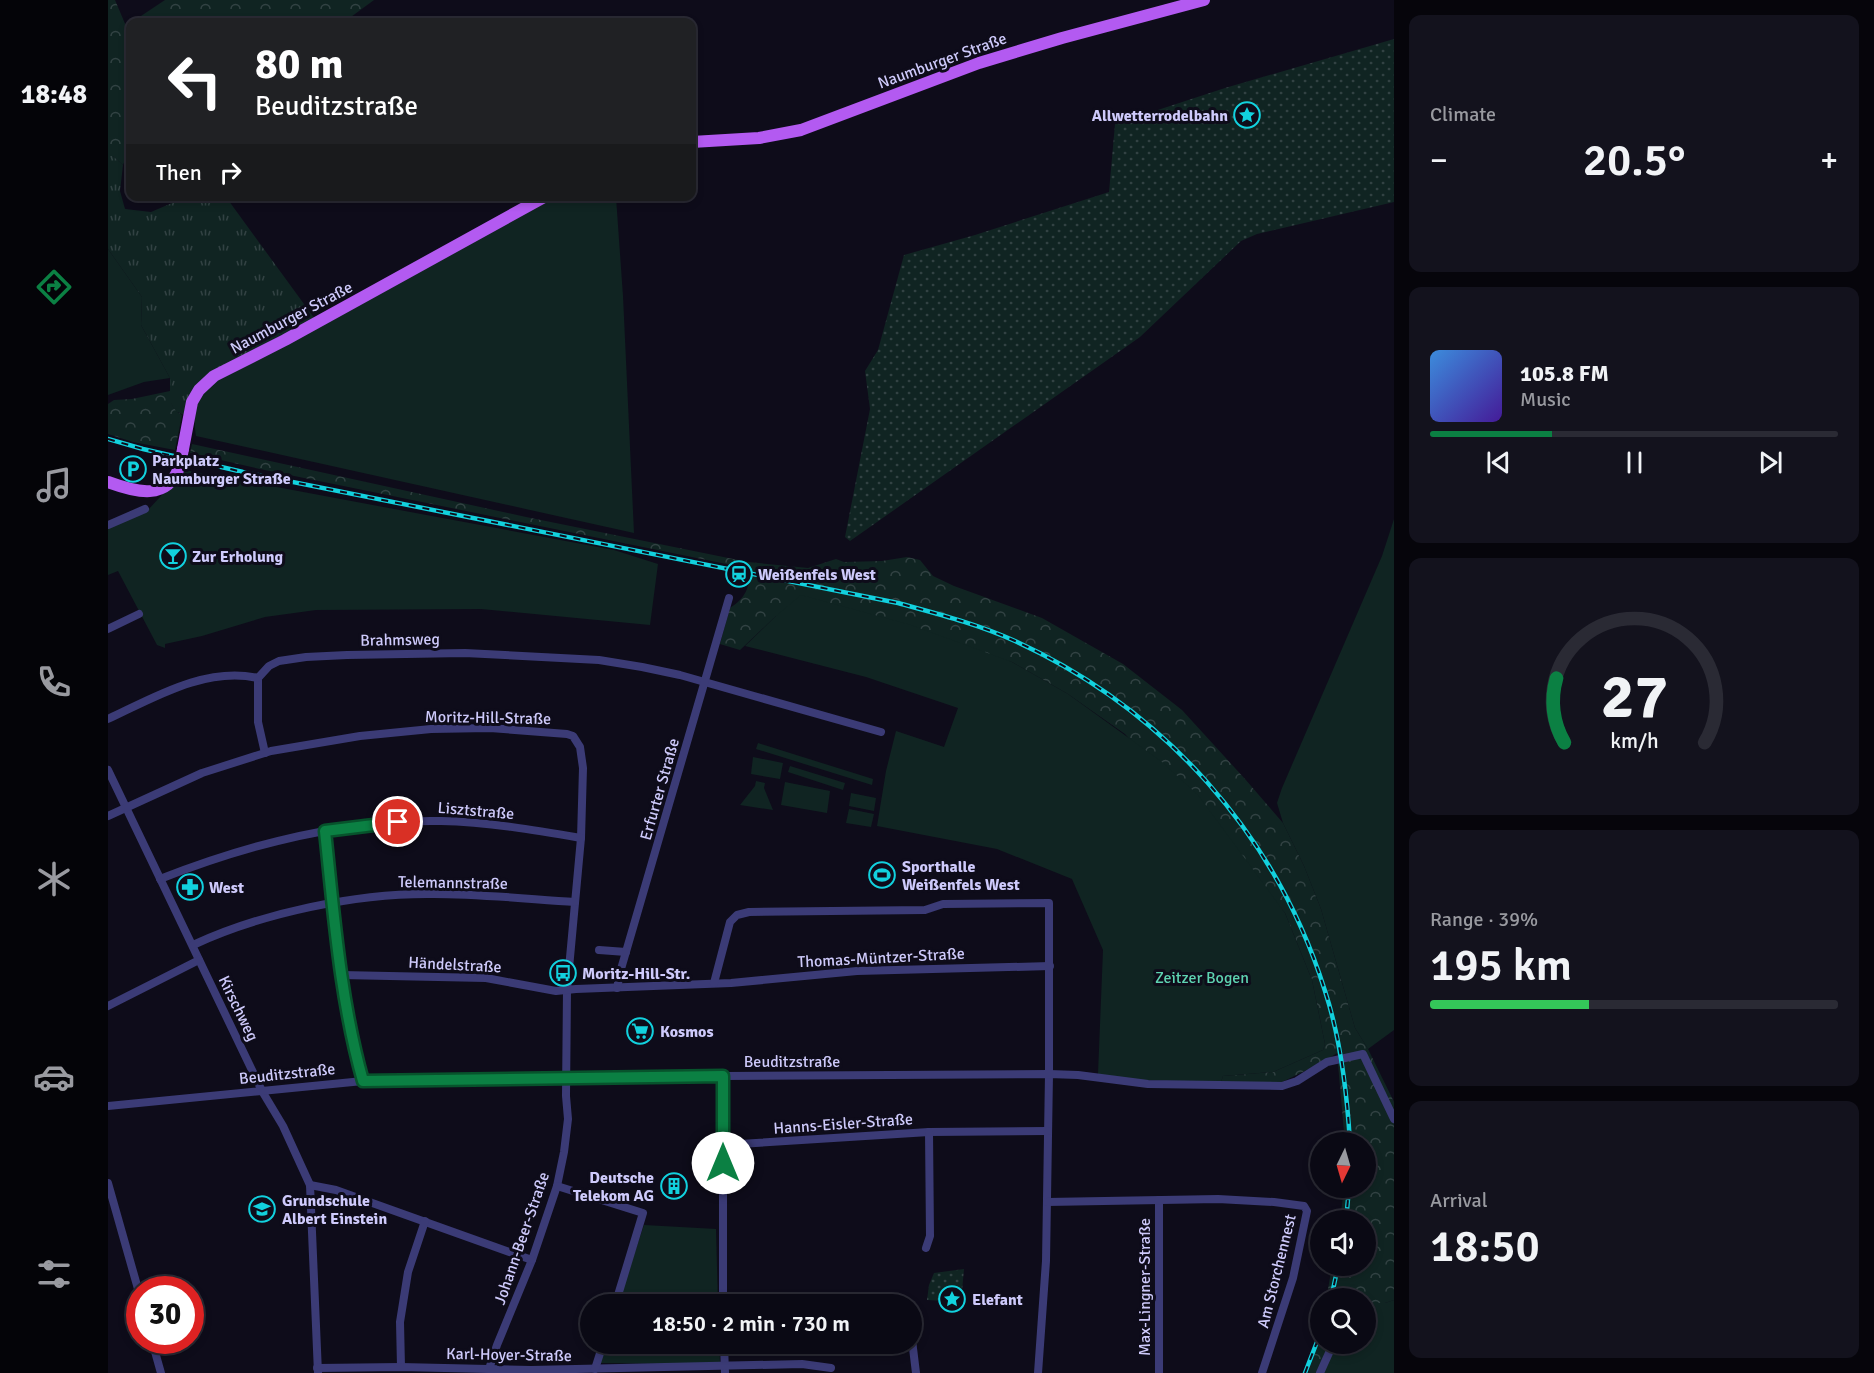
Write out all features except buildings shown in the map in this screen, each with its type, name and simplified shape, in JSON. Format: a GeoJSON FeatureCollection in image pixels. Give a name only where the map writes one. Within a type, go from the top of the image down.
{"type":"FeatureCollection","features":[{"type":"Feature","properties":{"kind":"main road","name":"Naumburger Straße"},"geometry":{"type":"LineString","coordinates":[[696,142],[759,138],[790,133],[989,60],[1204,0]]}},
{"type":"Feature","properties":{"kind":"main road","name":"Naumburger Straße"},"geometry":{"type":"LineString","coordinates":[[108,482],[137,492],[155,490],[171,481],[180,465],[192,402],[203,384],[537,201]]}},
{"type":"Feature","properties":{"kind":"street"},"geometry":{"type":"LineString","coordinates":[[108,525],[145,509]]}},
{"type":"Feature","properties":{"kind":"street","name":"Erfurter Straße"},"geometry":{"type":"LineString","coordinates":[[617,988],[729,598]]}},
{"type":"Feature","properties":{"kind":"street"},"geometry":{"type":"LineString","coordinates":[[108,629],[139,614]]}},
{"type":"Feature","properties":{"kind":"street","name":"Brahmsweg"},"geometry":{"type":"LineString","coordinates":[[258,678],[273,663],[306,657],[465,653],[598,660],[645,667],[881,732]]}},
{"type":"Feature","properties":{"kind":"street"},"geometry":{"type":"LineString","coordinates":[[108,719],[160,694],[192,682],[229,675],[258,678],[258,722],[265,753]]}},
{"type":"Feature","properties":{"kind":"street","name":"Moritz-Hill-Straße"},"geometry":{"type":"LineString","coordinates":[[108,816],[202,773],[265,753],[360,735],[431,729],[490,728],[567,734],[577,740],[583,768],[581,838],[567,990],[566,1077]]}},
{"type":"Feature","properties":{"kind":"street","name":"Kirschweg"},"geometry":{"type":"LineString","coordinates":[[108,770],[262,1091],[283,1126],[310,1185],[317,1370]]}},
{"type":"Feature","properties":{"kind":"street","name":"Lisztstraße"},"geometry":{"type":"LineString","coordinates":[[160,879],[244,849],[325,831],[383,823],[441,821],[484,824],[581,838]]}},
{"type":"Feature","properties":{"kind":"street"},"geometry":{"type":"LineString","coordinates":[[325,831],[341,975],[363,1081]]}},
{"type":"Feature","properties":{"kind":"street","name":"Telemannstraße"},"geometry":{"type":"LineString","coordinates":[[193,945],[275,916],[333,903],[378,897],[432,894],[575,902]]}},
{"type":"Feature","properties":{"kind":"street"},"geometry":{"type":"LineString","coordinates":[[714,983],[730,922],[737,915],[749,912],[924,910],[943,904],[958,903],[1049,903],[1046,1261],[1038,1373]]}},
{"type":"Feature","properties":{"kind":"street"},"geometry":{"type":"LineString","coordinates":[[599,950],[626,952]]}},
{"type":"Feature","properties":{"kind":"street"},"geometry":{"type":"LineString","coordinates":[[108,1006],[200,960]]}},
{"type":"Feature","properties":{"kind":"street","name":"Thomas-Müntzer-Straße"},"geometry":{"type":"LineString","coordinates":[[567,990],[714,983],[857,971],[1050,966]]}},
{"type":"Feature","properties":{"kind":"street","name":"Händelstraße"},"geometry":{"type":"LineString","coordinates":[[341,975],[486,978],[556,991],[567,990]]}},
{"type":"Feature","properties":{"kind":"street","name":"Beuditzstraße"},"geometry":{"type":"LineString","coordinates":[[108,1106],[363,1081],[566,1077],[1049,1074],[1078,1075],[1148,1084],[1282,1086],[1297,1081],[1327,1062],[1363,1054],[1394,1119]]}},
{"type":"Feature","properties":{"kind":"street"},"geometry":{"type":"LineString","coordinates":[[723,1076],[723,1294]]}},
{"type":"Feature","properties":{"kind":"street","name":"Johann-Beer-Straße"},"geometry":{"type":"LineString","coordinates":[[489,1369],[532,1260],[557,1186],[568,1119],[566,1077]]}},
{"type":"Feature","properties":{"kind":"street","name":"Hanns-Eisler-Straße"},"geometry":{"type":"LineString","coordinates":[[723,1145],[929,1132],[1048,1131]]}},
{"type":"Feature","properties":{"kind":"street","name":"Hanns-Eisler-Straße"},"geometry":{"type":"LineString","coordinates":[[926,1248],[930,1236],[929,1132]]}},
{"type":"Feature","properties":{"kind":"street"},"geometry":{"type":"LineString","coordinates":[[108,1183],[134,1276]]}},
{"type":"Feature","properties":{"kind":"street"},"geometry":{"type":"LineString","coordinates":[[310,1185],[336,1190],[532,1260]]}},
{"type":"Feature","properties":{"kind":"street"},"geometry":{"type":"LineString","coordinates":[[557,1186],[643,1213],[618,1294]]}},
{"type":"Feature","properties":{"kind":"street","name":"Max-Lingner-Straße"},"geometry":{"type":"LineString","coordinates":[[1047,1202],[1218,1199],[1274,1202]]}},
{"type":"Feature","properties":{"kind":"street","name":"Max-Lingner-Straße"},"geometry":{"type":"LineString","coordinates":[[1159,1200],[1159,1373]]}},
{"type":"Feature","properties":{"kind":"street","name":"Am Storchennest"},"geometry":{"type":"LineString","coordinates":[[1262,1373],[1293,1278],[1307,1212],[1304,1206],[1274,1202]]}},
{"type":"Feature","properties":{"kind":"street"},"geometry":{"type":"LineString","coordinates":[[401,1367],[400,1322],[408,1272],[425,1221]]}},
{"type":"Feature","properties":{"kind":"street"},"geometry":{"type":"LineString","coordinates":[[156,1354],[161,1373]]}},
{"type":"Feature","properties":{"kind":"street"},"geometry":{"type":"LineString","coordinates":[[595,1369],[600,1354]]}},
{"type":"Feature","properties":{"kind":"street"},"geometry":{"type":"LineString","coordinates":[[724,1354],[725,1370]]}},
{"type":"Feature","properties":{"kind":"street"},"geometry":{"type":"LineString","coordinates":[[914,1354],[916,1373]]}},
{"type":"Feature","properties":{"kind":"street"},"geometry":{"type":"LineString","coordinates":[[1320,1373],[1329,1354]]}},
{"type":"Feature","properties":{"kind":"street","name":"Karl-Hoyer-Straße"},"geometry":{"type":"LineString","coordinates":[[317,1370],[401,1367],[725,1370],[801,1364],[831,1368]]}},
{"type":"Feature","properties":{"kind":"green space"},"geometry":{"type":"Polygon","coordinates":[[[108,0],[115,0],[126,26],[126,157],[123,165],[113,156],[108,156],[108,0]]]}},
{"type":"Feature","properties":{"kind":"green space"},"geometry":{"type":"Polygon","coordinates":[[[165,0],[374,0],[349,18],[138,18],[165,0]]]}},
{"type":"Feature","properties":{"kind":"green space"},"geometry":{"type":"Polygon","coordinates":[[[1394,39],[1394,202],[1257,234],[1241,241],[1140,337],[850,541],[845,537],[870,409],[865,371],[878,350],[904,255],[1109,192],[1115,124],[1225,88],[1394,39]]]}},
{"type":"Feature","properties":{"kind":"green space"},"geometry":{"type":"Polygon","coordinates":[[[108,156],[113,156],[123,165],[120,191],[125,209],[151,212],[177,201],[229,201],[320,326],[193,419],[175,411],[170,401],[170,378],[141,325],[142,297],[108,249],[108,156]]]}},
{"type":"Feature","properties":{"kind":"green space"},"geometry":{"type":"Polygon","coordinates":[[[546,201],[616,201],[634,533],[196,436],[197,408],[204,395],[225,377],[546,201]]]}},
{"type":"Feature","properties":{"kind":"green space"},"geometry":{"type":"Polygon","coordinates":[[[108,249],[142,297],[141,325],[170,378],[144,382],[108,395],[108,249]]]}},
{"type":"Feature","properties":{"kind":"green space"},"geometry":{"type":"Polygon","coordinates":[[[170,391],[172,405],[182,415],[175,450],[133,442],[108,434],[108,404],[114,400],[132,399],[170,391]]]}},
{"type":"Feature","properties":{"kind":"green space"},"geometry":{"type":"Polygon","coordinates":[[[192,444],[526,517],[748,562],[808,568],[836,559],[844,562],[882,561],[907,557],[920,560],[933,576],[1042,618],[1123,664],[1182,710],[1245,779],[1283,823],[1304,866],[1321,909],[1355,1028],[1394,1102],[1394,1300],[1376,1303],[1376,1288],[1328,1288],[1330,1276],[1376,1276],[1376,1210],[1341,1210],[1343,1198],[1376,1198],[1376,1132],[1344,1132],[1337,1053],[1282,1082],[1221,1082],[1223,1076],[1273,1072],[1323,1050],[1325,1044],[1312,980],[1285,913],[1125,734],[1068,694],[1012,662],[776,616],[740,650],[720,644],[730,608],[746,592],[751,569],[190,453],[192,444]]]}},
{"type":"Feature","properties":{"kind":"green space"},"geometry":{"type":"Polygon","coordinates":[[[185,470],[614,550],[658,564],[650,625],[481,609],[316,610],[265,617],[202,636],[165,644],[165,648],[157,645],[118,571],[108,575],[108,528],[147,511],[185,470]]]}},
{"type":"Feature","properties":{"kind":"green space"},"geometry":{"type":"Polygon","coordinates":[[[1394,519],[1394,1030],[1368,1049],[1355,1028],[1321,909],[1304,866],[1283,823],[1277,803],[1382,556],[1394,519]]]}},
{"type":"Feature","properties":{"kind":"green space","name":"Zeitzer Bogen"},"geometry":{"type":"Polygon","coordinates":[[[801,595],[911,625],[1012,662],[1068,694],[1162,762],[1198,795],[1285,913],[1312,980],[1325,1044],[1323,1050],[1273,1072],[1223,1076],[1221,1082],[1132,1080],[1098,1074],[1103,950],[1072,879],[997,849],[877,826],[886,771],[896,731],[944,747],[958,708],[866,677],[745,646],[801,595]]]}},
{"type":"Feature","properties":{"kind":"green space"},"geometry":{"type":"Polygon","coordinates":[[[758,743],[873,779],[872,785],[756,749],[758,743]]]}},
{"type":"Feature","properties":{"kind":"green space"},"geometry":{"type":"Polygon","coordinates":[[[753,757],[783,763],[780,779],[751,774],[753,757]]]}},
{"type":"Feature","properties":{"kind":"green space"},"geometry":{"type":"Polygon","coordinates":[[[790,766],[845,783],[843,790],[788,772],[790,766]]]}},
{"type":"Feature","properties":{"kind":"green space"},"geometry":{"type":"Polygon","coordinates":[[[756,781],[765,783],[764,788],[773,810],[740,805],[755,786],[756,781]]]}},
{"type":"Feature","properties":{"kind":"green space"},"geometry":{"type":"Polygon","coordinates":[[[785,782],[830,791],[827,813],[781,805],[785,782]]]}},
{"type":"Feature","properties":{"kind":"green space"},"geometry":{"type":"Polygon","coordinates":[[[851,793],[876,798],[874,811],[849,806],[851,793]]]}},
{"type":"Feature","properties":{"kind":"green space"},"geometry":{"type":"Polygon","coordinates":[[[849,809],[874,814],[871,827],[846,823],[849,809]]]}},
{"type":"Feature","properties":{"kind":"green space"},"geometry":{"type":"Polygon","coordinates":[[[644,1225],[716,1229],[718,1294],[621,1294],[644,1225]]]}},
{"type":"Feature","properties":{"kind":"green space"},"geometry":{"type":"Polygon","coordinates":[[[964,1269],[961,1302],[927,1300],[929,1285],[934,1273],[964,1269]]]}},
{"type":"Feature","properties":{"kind":"green space"},"geometry":{"type":"Polygon","coordinates":[[[1394,1300],[1394,1373],[1316,1373],[1325,1354],[1376,1354],[1376,1303],[1394,1300]]]}},
{"type":"Feature","properties":{"kind":"green space"},"geometry":{"type":"Polygon","coordinates":[[[600,1354],[720,1354],[720,1362],[690,1364],[597,1363],[600,1354]]]}},
{"type":"Feature","properties":{"kind":"green space"},"geometry":{"type":"Polygon","coordinates":[[[1315,1354],[1325,1354],[1316,1373],[1308,1373],[1315,1354]]]}},
{"type":"Feature","properties":{"kind":"railway"},"geometry":{"type":"LineString","coordinates":[[108,439],[243,472],[898,603],[987,629],[1069,669],[1119,702],[1166,740],[1207,783],[1245,829],[1277,880],[1304,934],[1331,1010],[1342,1066],[1349,1132]]}},
{"type":"Feature","properties":{"kind":"railway"},"geometry":{"type":"LineString","coordinates":[[1347,1210],[1348,1198]]}},
{"type":"Feature","properties":{"kind":"railway"},"geometry":{"type":"LineString","coordinates":[[1333,1288],[1336,1276]]}},
{"type":"Feature","properties":{"kind":"railway"},"geometry":{"type":"LineString","coordinates":[[1305,1373],[1312,1354]]}},
{"type":"Feature","properties":{"kind":"place","name":"Allwetterrodelbahn"},"geometry":{"type":"Point","coordinates":[1247,115]}},
{"type":"Feature","properties":{"kind":"place","name":"Parkplatz Naumburger Straße"},"geometry":{"type":"Point","coordinates":[133,469]}},
{"type":"Feature","properties":{"kind":"place","name":"Zur Erholung"},"geometry":{"type":"Point","coordinates":[173,556]}},
{"type":"Feature","properties":{"kind":"place","name":"Weißenfels West"},"geometry":{"type":"Point","coordinates":[739,574]}},
{"type":"Feature","properties":{"kind":"place","name":"Sporthalle Weißenfels West"},"geometry":{"type":"Point","coordinates":[882,875]}},
{"type":"Feature","properties":{"kind":"place","name":"West"},"geometry":{"type":"Point","coordinates":[190,887]}},
{"type":"Feature","properties":{"kind":"place","name":"Moritz-Hill-Str."},"geometry":{"type":"Point","coordinates":[563,973]}},
{"type":"Feature","properties":{"kind":"place","name":"Kosmos"},"geometry":{"type":"Point","coordinates":[640,1031]}},
{"type":"Feature","properties":{"kind":"place","name":"Deutsche Telekom AG"},"geometry":{"type":"Point","coordinates":[674,1186]}},
{"type":"Feature","properties":{"kind":"place","name":"Grundschule Albert Einstein"},"geometry":{"type":"Point","coordinates":[262,1209]}},
{"type":"Feature","properties":{"kind":"place","name":"Elefant"},"geometry":{"type":"Point","coordinates":[952,1299]}},
{"type":"Feature","properties":{"kind":"route"},"geometry":{"type":"LineString","coordinates":[[398,822],[325,831],[341,975],[363,1081],[723,1076],[723,1163]]}}]}
